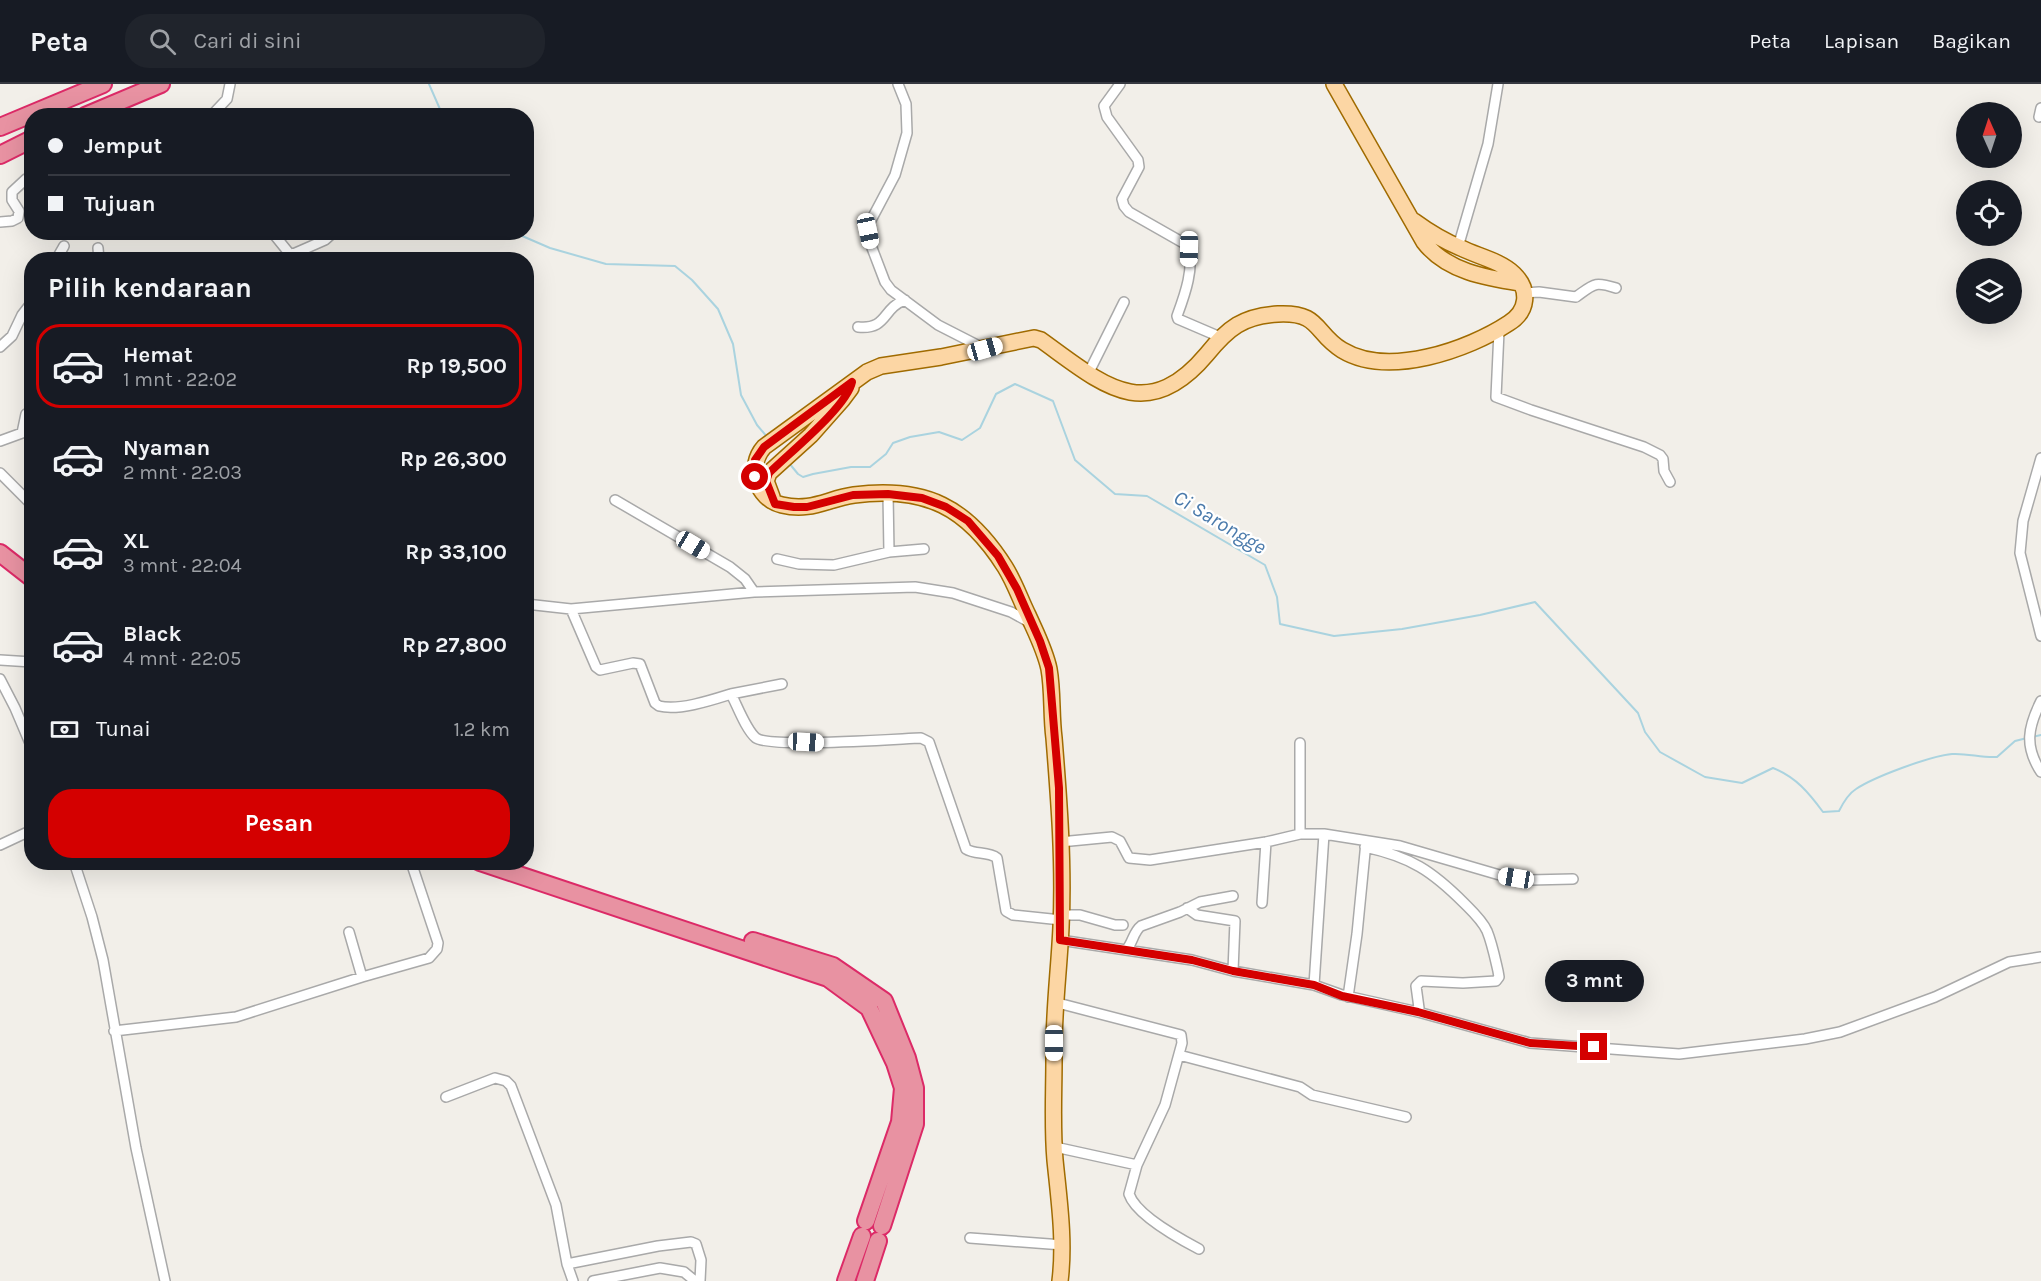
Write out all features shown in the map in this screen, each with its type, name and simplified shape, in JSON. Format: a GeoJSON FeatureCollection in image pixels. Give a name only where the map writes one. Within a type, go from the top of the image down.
{"type":"FeatureCollection","features":[{"type":"Feature","properties":{"kind":"highway"},"geometry":{"type":"LineString","coordinates":[[46,108],[103,84]]}},
{"type":"Feature","properties":{"kind":"highway"},"geometry":{"type":"LineString","coordinates":[[105,108],[161,84]]}},
{"type":"Feature","properties":{"kind":"highway"},"geometry":{"type":"LineString","coordinates":[[0,127],[24,117]]}},
{"type":"Feature","properties":{"kind":"highway"},"geometry":{"type":"LineString","coordinates":[[0,148],[24,140]]}},
{"type":"Feature","properties":{"kind":"highway"},"geometry":{"type":"LineString","coordinates":[[0,155],[24,142]]}},
{"type":"Feature","properties":{"kind":"highway"},"geometry":{"type":"LineString","coordinates":[[0,542],[24,561]]}},
{"type":"Feature","properties":{"kind":"highway"},"geometry":{"type":"LineString","coordinates":[[0,553],[24,572]]}},
{"type":"Feature","properties":{"kind":"highway"},"geometry":{"type":"LineString","coordinates":[[504,870],[828,978],[869,1008],[895,1063],[903,1088],[900,1122],[872,1231],[865,1281]]}},
{"type":"Feature","properties":{"kind":"highway"},"geometry":{"type":"LineString","coordinates":[[534,870],[833,966],[884,1001],[907,1058],[915,1088],[915,1124],[872,1231],[846,1281]]}},
{"type":"Feature","properties":{"kind":"main road"},"geometry":{"type":"LineString","coordinates":[[1334,84],[1428,247],[1445,262],[1522,288]]}},
{"type":"Feature","properties":{"kind":"main road"},"geometry":{"type":"LineString","coordinates":[[1060,1281],[1063,1245],[1055,1148],[1054,1002],[1061,917],[1059,788],[1050,676],[1044,651],[1007,570],[968,521],[958,513],[911,495],[853,495],[807,507],[775,504],[758,484],[755,477],[755,460],[758,453],[771,442],[873,368],[985,349],[1026,339],[1041,340],[1088,374],[1113,387],[1129,393],[1147,393],[1165,390],[1187,375],[1220,337],[1253,317],[1293,314],[1303,316],[1312,321],[1340,349],[1374,361],[1389,361],[1459,349],[1499,331],[1520,315],[1524,309],[1522,288],[1508,269],[1432,234],[1414,221]]}},
{"type":"Feature","properties":{"kind":"main road"},"geometry":{"type":"LineString","coordinates":[[775,504],[766,481],[769,473],[811,435],[849,392],[852,382]]}},
{"type":"Feature","properties":{"kind":"street"},"geometry":{"type":"LineString","coordinates":[[219,108],[227,99],[230,84]]}},
{"type":"Feature","properties":{"kind":"street"},"geometry":{"type":"LineString","coordinates":[[898,84],[906,104],[907,133],[895,175],[868,226],[872,248],[885,282],[891,290],[938,325],[985,349]]}},
{"type":"Feature","properties":{"kind":"street"},"geometry":{"type":"LineString","coordinates":[[1120,84],[1104,106],[1107,117],[1138,160],[1139,167],[1122,199],[1124,206],[1129,212],[1187,245],[1189,273],[1177,316],[1179,321],[1220,337]]}},
{"type":"Feature","properties":{"kind":"street"},"geometry":{"type":"LineString","coordinates":[[1458,247],[1488,144],[1498,84]]}},
{"type":"Feature","properties":{"kind":"street"},"geometry":{"type":"LineString","coordinates":[[0,222],[18,218],[19,211],[12,198],[12,192],[24,183]]}},
{"type":"Feature","properties":{"kind":"street"},"geometry":{"type":"LineString","coordinates":[[278,240],[288,252]]}},
{"type":"Feature","properties":{"kind":"street"},"geometry":{"type":"LineString","coordinates":[[298,252],[325,240]]}},
{"type":"Feature","properties":{"kind":"street"},"geometry":{"type":"LineString","coordinates":[[61,252],[64,246]]}},
{"type":"Feature","properties":{"kind":"street"},"geometry":{"type":"LineString","coordinates":[[98,248],[98,252]]}},
{"type":"Feature","properties":{"kind":"street"},"geometry":{"type":"LineString","coordinates":[[1522,288],[1576,297],[1593,284],[1601,283],[1616,288]]}},
{"type":"Feature","properties":{"kind":"street"},"geometry":{"type":"LineString","coordinates":[[858,327],[874,327],[881,322],[895,303],[905,300]]}},
{"type":"Feature","properties":{"kind":"street"},"geometry":{"type":"LineString","coordinates":[[1088,374],[1124,302]]}},
{"type":"Feature","properties":{"kind":"street"},"geometry":{"type":"LineString","coordinates":[[0,347],[12,336],[24,312]]}},
{"type":"Feature","properties":{"kind":"street"},"geometry":{"type":"LineString","coordinates":[[1499,331],[1496,397],[1531,411],[1650,450],[1663,459],[1664,471],[1670,482]]}},
{"type":"Feature","properties":{"kind":"street"},"geometry":{"type":"LineString","coordinates":[[0,441],[22,433],[24,424]]}},
{"type":"Feature","properties":{"kind":"street"},"geometry":{"type":"LineString","coordinates":[[2041,458],[2023,521],[2020,553],[2041,636]]}},
{"type":"Feature","properties":{"kind":"street"},"geometry":{"type":"LineString","coordinates":[[0,473],[24,497]]}},
{"type":"Feature","properties":{"kind":"street"},"geometry":{"type":"LineString","coordinates":[[888,494],[889,552]]}},
{"type":"Feature","properties":{"kind":"street"},"geometry":{"type":"LineString","coordinates":[[615,500],[730,567],[745,579],[754,592]]}},
{"type":"Feature","properties":{"kind":"street"},"geometry":{"type":"LineString","coordinates":[[777,559],[800,564],[826,565],[889,552],[924,549]]}},
{"type":"Feature","properties":{"kind":"street"},"geometry":{"type":"LineString","coordinates":[[534,605],[571,609],[754,592],[915,587],[953,593],[1011,612],[1033,625]]}},
{"type":"Feature","properties":{"kind":"street"},"geometry":{"type":"LineString","coordinates":[[571,609],[596,667],[600,670],[633,663],[640,664],[659,706],[665,708],[713,700],[782,684]]}},
{"type":"Feature","properties":{"kind":"street"},"geometry":{"type":"LineString","coordinates":[[0,660],[24,662]]}},
{"type":"Feature","properties":{"kind":"street"},"geometry":{"type":"LineString","coordinates":[[0,680],[24,729]]}},
{"type":"Feature","properties":{"kind":"street"},"geometry":{"type":"LineString","coordinates":[[731,694],[750,731],[760,740],[826,743],[921,738],[927,740],[966,849],[971,852],[991,854],[997,858],[1006,911],[1013,915],[1061,917],[1080,915],[1115,925],[1123,925]]}},
{"type":"Feature","properties":{"kind":"street"},"geometry":{"type":"LineString","coordinates":[[2041,701],[2030,722],[2032,759],[2041,772]]}},
{"type":"Feature","properties":{"kind":"street"},"geometry":{"type":"LineString","coordinates":[[1300,742],[1300,834]]}},
{"type":"Feature","properties":{"kind":"street"},"geometry":{"type":"LineString","coordinates":[[0,845],[24,834]]}},
{"type":"Feature","properties":{"kind":"street"},"geometry":{"type":"LineString","coordinates":[[1060,842],[1112,837],[1120,841],[1129,858],[1150,860],[1266,842],[1300,834],[1324,834],[1366,845],[1420,867],[1440,879],[1476,915],[1488,932],[1498,979],[1492,982],[1421,981],[1416,986],[1418,1012]]}},
{"type":"Feature","properties":{"kind":"street"},"geometry":{"type":"LineString","coordinates":[[1314,985],[1324,834]]}},
{"type":"Feature","properties":{"kind":"street"},"geometry":{"type":"LineString","coordinates":[[1262,903],[1266,842]]}},
{"type":"Feature","properties":{"kind":"street"},"geometry":{"type":"LineString","coordinates":[[1366,845],[1400,846],[1503,876],[1529,880],[1573,879]]}},
{"type":"Feature","properties":{"kind":"street"},"geometry":{"type":"LineString","coordinates":[[1348,997],[1366,845]]}},
{"type":"Feature","properties":{"kind":"street"},"geometry":{"type":"LineString","coordinates":[[1386,852],[1400,846]]}},
{"type":"Feature","properties":{"kind":"street"},"geometry":{"type":"LineString","coordinates":[[77,870],[97,934],[136,1148],[165,1281]]}},
{"type":"Feature","properties":{"kind":"street"},"geometry":{"type":"LineString","coordinates":[[114,1031],[230,1018],[429,958],[437,949],[438,943],[413,870]]}},
{"type":"Feature","properties":{"kind":"street"},"geometry":{"type":"LineString","coordinates":[[1126,950],[1131,944],[1135,930],[1141,926],[1200,902],[1233,896]]}},
{"type":"Feature","properties":{"kind":"street"},"geometry":{"type":"LineString","coordinates":[[1187,908],[1197,915],[1235,921],[1233,971]]}},
{"type":"Feature","properties":{"kind":"street"},"geometry":{"type":"LineString","coordinates":[[349,932],[362,977]]}},
{"type":"Feature","properties":{"kind":"street"},"geometry":{"type":"LineString","coordinates":[[1060,940],[1192,960],[1233,971],[1314,985],[1348,997],[1418,1012],[1530,1043],[1679,1054],[1805,1039],[1840,1032],[1935,997],[2009,962],[2041,957]]}},
{"type":"Feature","properties":{"kind":"street"},"geometry":{"type":"LineString","coordinates":[[1054,1002],[1180,1035],[1182,1041],[1179,1056],[1165,1105],[1137,1165],[1129,1189],[1130,1199],[1169,1233],[1199,1249]]}},
{"type":"Feature","properties":{"kind":"street"},"geometry":{"type":"LineString","coordinates":[[1179,1056],[1300,1087],[1311,1095],[1406,1118]]}},
{"type":"Feature","properties":{"kind":"street"},"geometry":{"type":"LineString","coordinates":[[446,1097],[495,1078],[506,1081],[512,1086],[556,1205],[567,1264],[573,1281]]}},
{"type":"Feature","properties":{"kind":"street"},"geometry":{"type":"LineString","coordinates":[[1055,1148],[1137,1165]]}},
{"type":"Feature","properties":{"kind":"street"},"geometry":{"type":"LineString","coordinates":[[970,1238],[1063,1245]]}},
{"type":"Feature","properties":{"kind":"street"},"geometry":{"type":"LineString","coordinates":[[567,1264],[658,1246],[691,1242],[696,1244],[701,1260],[700,1281]]}},
{"type":"Feature","properties":{"kind":"street"},"geometry":{"type":"LineString","coordinates":[[593,1281],[660,1268],[684,1272],[694,1281]]}},
{"type":"Feature","properties":{"kind":"waterway","name":"Ci Sarongge"},"geometry":{"type":"LineString","coordinates":[[429,84],[440,108]]}},
{"type":"Feature","properties":{"kind":"waterway","name":"Ci Sarongge"},"geometry":{"type":"LineString","coordinates":[[532,240],[550,248],[606,264],[675,266],[692,280],[718,309],[733,344],[741,395],[757,425],[768,438]]}},
{"type":"Feature","properties":{"kind":"waterway","name":"Ci Sarongge"},"geometry":{"type":"LineString","coordinates":[[789,463],[803,477],[851,467],[870,467],[886,454],[893,443],[910,437],[939,432],[962,440],[980,428],[996,394],[1015,384],[1053,401],[1075,460],[1115,494],[1147,496],[1265,565],[1277,597],[1280,624],[1334,636],[1402,629],[1535,602],[1638,713],[1645,732],[1660,752],[1705,777],[1742,783],[1773,768],[1789,776],[1801,786],[1823,812],[1839,811],[1853,791],[1888,773],[1952,754],[1997,757],[2015,741],[2027,738]]}},
{"type":"Feature","properties":{"kind":"waterway","name":"Ci Sarongge"},"geometry":{"type":"LineString","coordinates":[[2032,737],[2041,735]]}},
{"type":"Feature","properties":{"kind":"route"},"geometry":{"type":"LineString","coordinates":[[755,477],[755,460],[764,447],[852,382],[849,392],[811,435],[769,473],[766,481],[775,504],[807,507],[818,506],[853,495],[911,495],[958,513],[968,521],[998,556],[1017,589],[1049,668],[1059,788],[1060,940],[1192,960],[1233,971],[1314,985],[1342,996],[1418,1012],[1530,1043],[1594,1047]]}}]}
